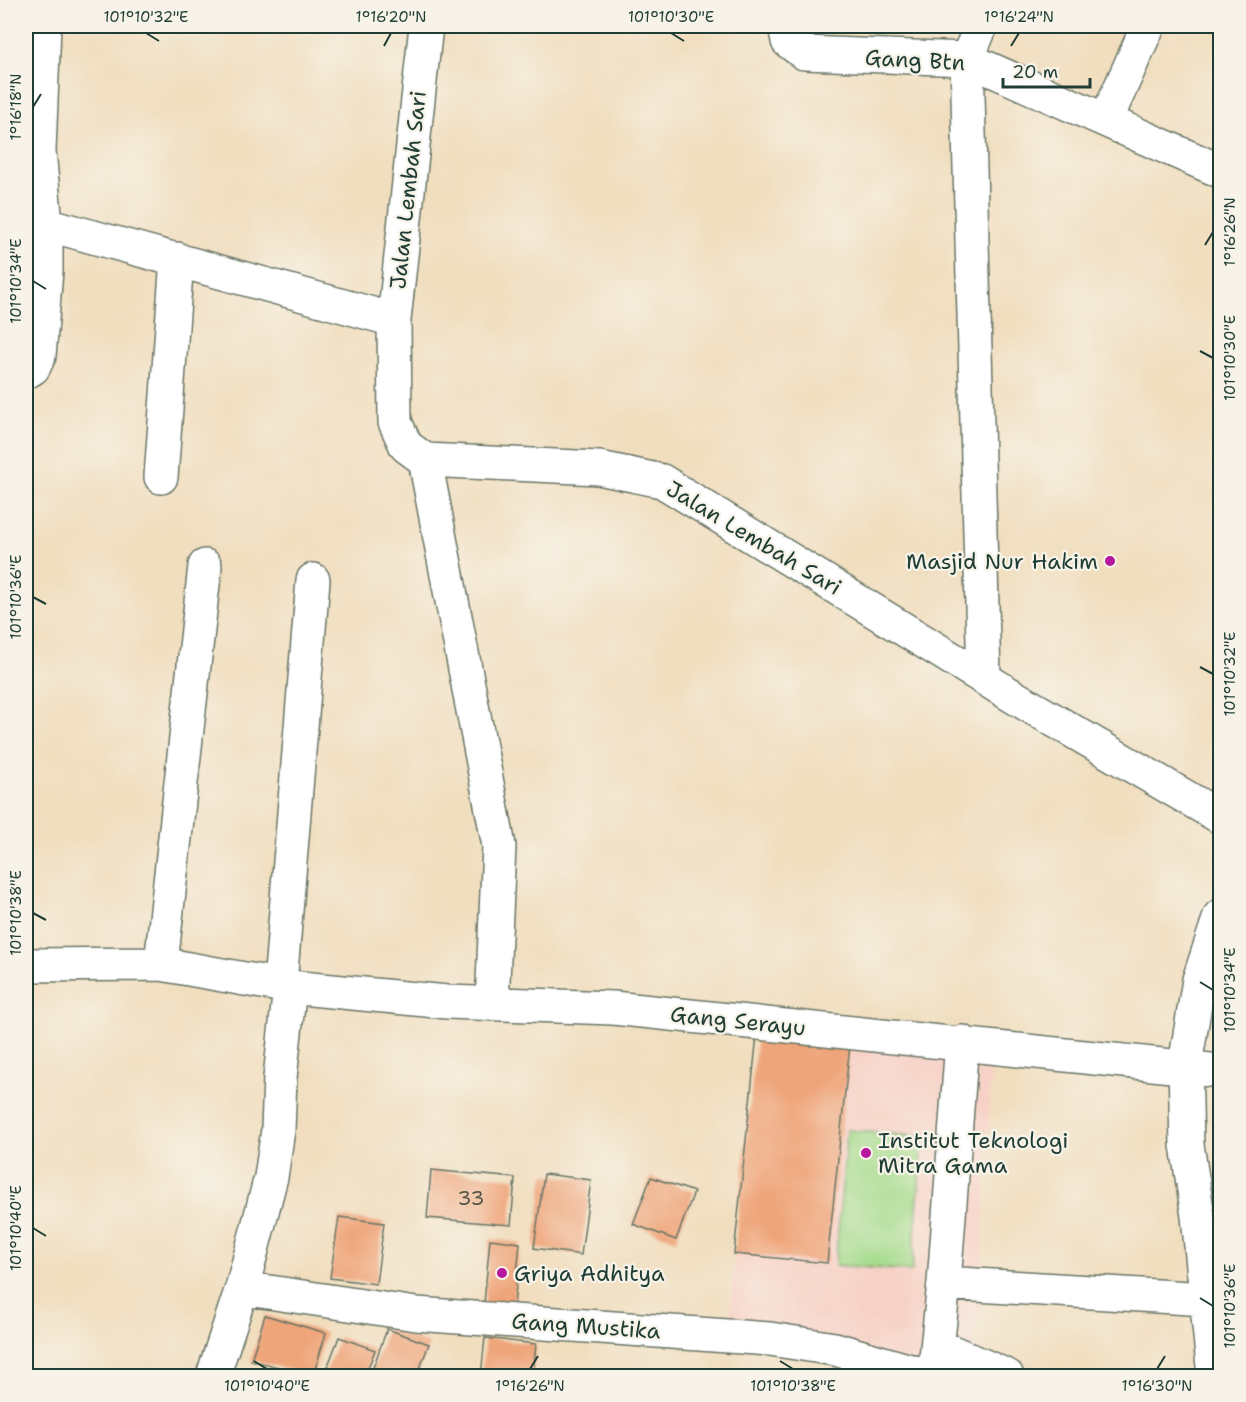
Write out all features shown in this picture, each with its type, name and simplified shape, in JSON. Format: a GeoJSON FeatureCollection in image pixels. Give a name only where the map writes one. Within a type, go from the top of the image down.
{"type":"FeatureCollection","features":[{"type":"Feature","properties":{"kind":"street"},"geometry":{"type":"LineString","coordinates":[[26,372],[33,368],[39,356],[46,271],[38,208],[44,26]]}},
{"type":"Feature","properties":{"kind":"street","name":"Jalan Lembah Sari"},"geometry":{"type":"LineString","coordinates":[[426,26],[393,320],[395,422],[406,446],[425,460],[599,468],[662,481],[984,678],[1221,817]]}},
{"type":"Feature","properties":{"kind":"street","name":"Gang Btn"},"geometry":{"type":"LineString","coordinates":[[785,26],[788,41],[804,53],[967,59],[1221,171]]}},
{"type":"Feature","properties":{"kind":"street"},"geometry":{"type":"LineString","coordinates":[[981,26],[967,59],[984,678]]}},
{"type":"Feature","properties":{"kind":"street"},"geometry":{"type":"LineString","coordinates":[[1106,120],[1148,26]]}},
{"type":"Feature","properties":{"kind":"street"},"geometry":{"type":"LineString","coordinates":[[38,208],[177,259],[393,320]]}},
{"type":"Feature","properties":{"kind":"street"},"geometry":{"type":"LineString","coordinates":[[161,477],[177,259]]}},
{"type":"Feature","properties":{"kind":"street"},"geometry":{"type":"LineString","coordinates":[[425,460],[499,846],[492,1004]]}},
{"type":"Feature","properties":{"kind":"street"},"geometry":{"type":"LineString","coordinates":[[161,964],[205,566]]}},
{"type":"Feature","properties":{"kind":"street"},"geometry":{"type":"LineString","coordinates":[[213,1377],[242,1288],[271,1177],[276,1142],[313,580]]}},
{"type":"Feature","properties":{"kind":"street"},"geometry":{"type":"LineString","coordinates":[[1214,1377],[1187,1145],[1185,1065],[1199,980],[1221,916]]}},
{"type":"Feature","properties":{"kind":"street","name":"Gang Serayu"},"geometry":{"type":"LineString","coordinates":[[26,964],[161,964],[285,986],[447,1002],[613,1008],[1185,1065],[1221,1071]]}},
{"type":"Feature","properties":{"kind":"street"},"geometry":{"type":"LineString","coordinates":[[962,1042],[936,1361],[1007,1377]]}},
{"type":"Feature","properties":{"kind":"street"},"geometry":{"type":"LineString","coordinates":[[944,1283],[1206,1299]]}},
{"type":"Feature","properties":{"kind":"street","name":"Gang Mustika"},"geometry":{"type":"LineString","coordinates":[[242,1288],[416,1314],[770,1339],[835,1349],[928,1377]]}},
{"type":"Feature","properties":{"kind":"shaded area","name":"Institut Teknologi Mitra Gama"},"geometry":{"type":"Polygon","coordinates":[[[757,1035],[992,1051],[981,1285],[971,1376],[948,1376],[728,1331],[757,1035]]]}},
{"type":"Feature","properties":{"kind":"green space"},"geometry":{"type":"Polygon","coordinates":[[[847,1130],[923,1137],[912,1271],[835,1265],[847,1130]]]}},
{"type":"Feature","properties":{"kind":"building"},"geometry":{"type":"Polygon","coordinates":[[[757,1035],[850,1044],[827,1263],[734,1254],[757,1035]]]}},
{"type":"Feature","properties":{"kind":"building"},"geometry":{"type":"Polygon","coordinates":[[[431,1170],[515,1178],[511,1225],[427,1218],[431,1170]]]}},
{"type":"Feature","properties":{"kind":"building"},"geometry":{"type":"Polygon","coordinates":[[[544,1174],[591,1180],[581,1255],[534,1248],[544,1174]]]}},
{"type":"Feature","properties":{"kind":"building"},"geometry":{"type":"Polygon","coordinates":[[[651,1177],[694,1192],[676,1240],[633,1224],[651,1177]]]}},
{"type":"Feature","properties":{"kind":"building"},"geometry":{"type":"Polygon","coordinates":[[[339,1217],[384,1223],[376,1284],[330,1278],[339,1217]]]}},
{"type":"Feature","properties":{"kind":"building","name":"Griya Adhitya"},"geometry":{"type":"Polygon","coordinates":[[[490,1239],[520,1243],[514,1306],[484,1303],[490,1239]]]}},
{"type":"Feature","properties":{"kind":"building"},"geometry":{"type":"Polygon","coordinates":[[[265,1315],[326,1333],[313,1376],[251,1360],[265,1315]]]}},
{"type":"Feature","properties":{"kind":"building"},"geometry":{"type":"Polygon","coordinates":[[[387,1329],[429,1344],[417,1376],[370,1376],[387,1329]]]}},
{"type":"Feature","properties":{"kind":"building"},"geometry":{"type":"Polygon","coordinates":[[[339,1337],[375,1350],[365,1376],[324,1376],[339,1337]]]}},
{"type":"Feature","properties":{"kind":"building"},"geometry":{"type":"Polygon","coordinates":[[[485,1338],[536,1344],[533,1376],[481,1376],[485,1338]]]}},
{"type":"Feature","properties":{"kind":"place","name":"Masjid Nur Hakim"},"geometry":{"type":"Point","coordinates":[1110,561]}},
{"type":"Feature","properties":{"kind":"place","name":"Institut Teknologi Mitra Gama"},"geometry":{"type":"Point","coordinates":[866,1153]}},
{"type":"Feature","properties":{"kind":"place","name":"Griya Adhitya"},"geometry":{"type":"Point","coordinates":[502,1273]}}]}
